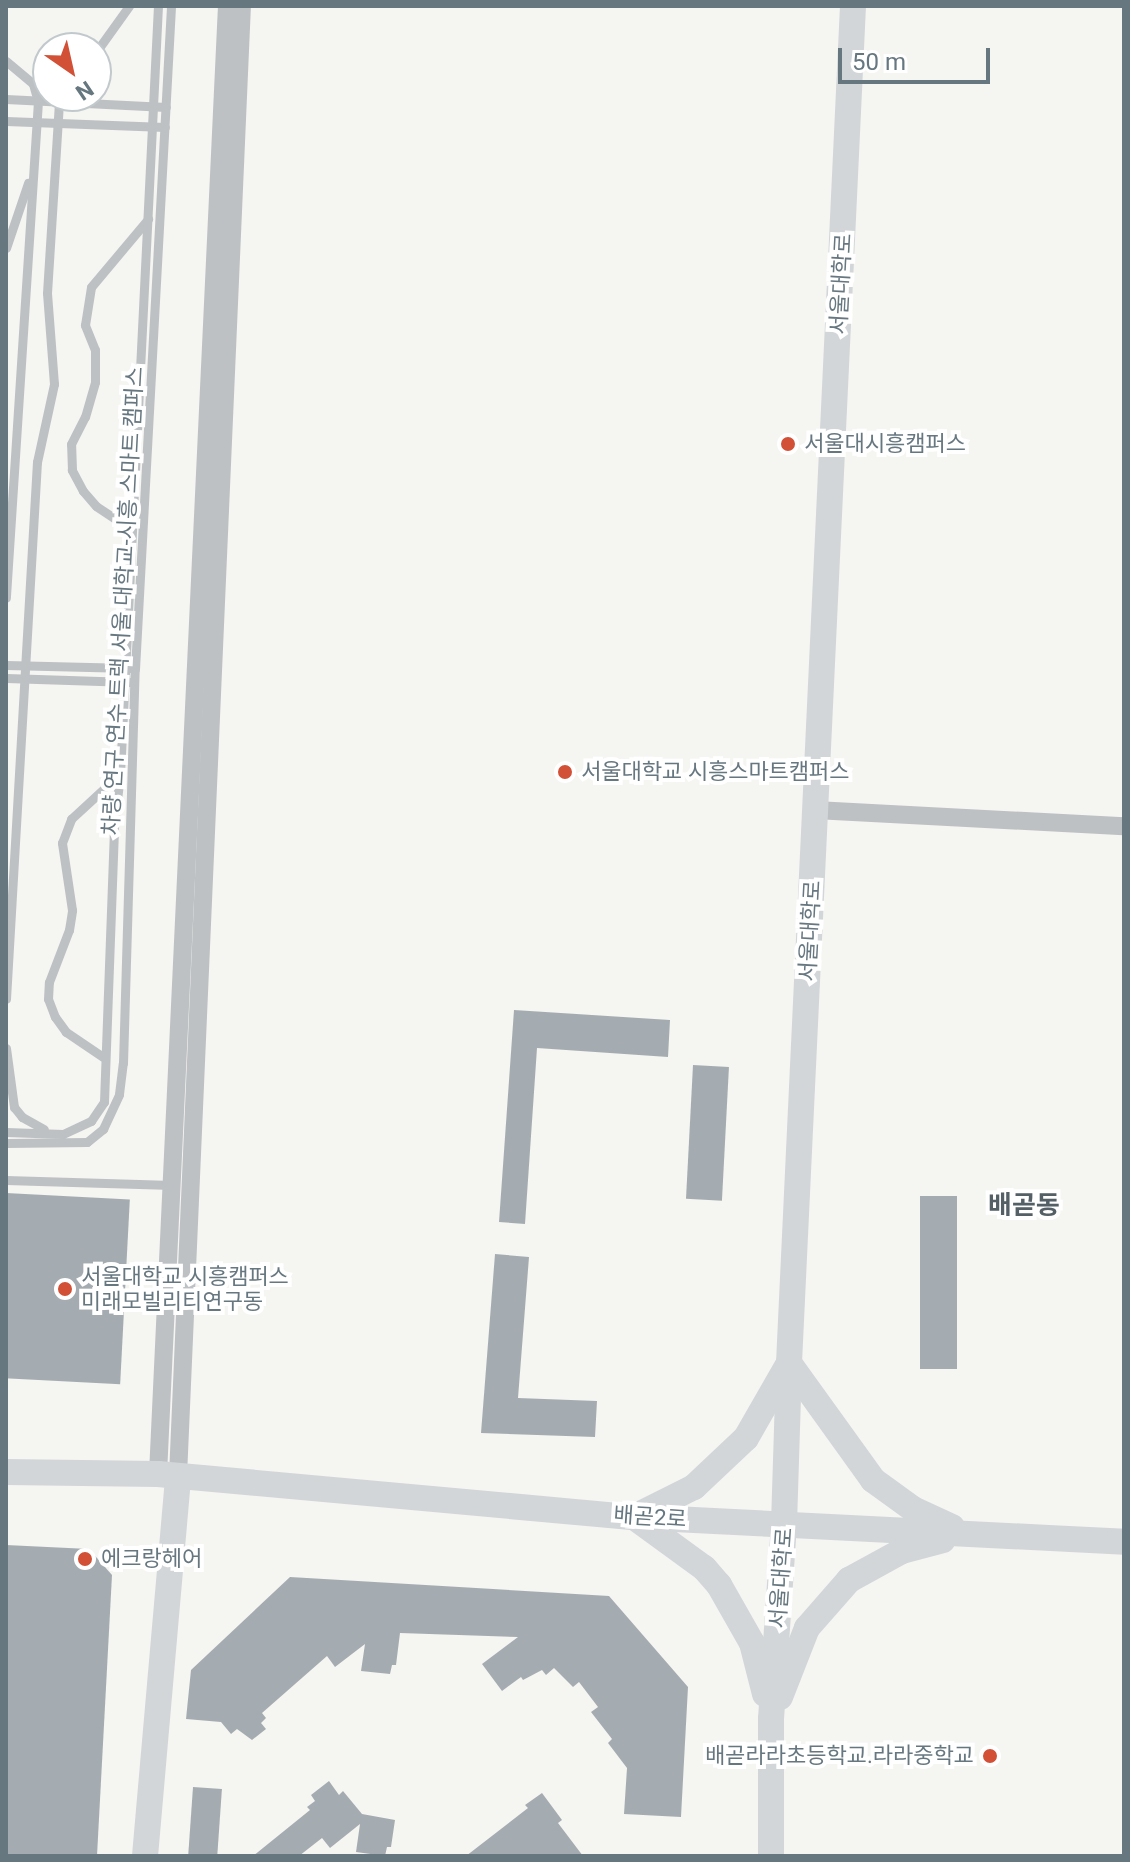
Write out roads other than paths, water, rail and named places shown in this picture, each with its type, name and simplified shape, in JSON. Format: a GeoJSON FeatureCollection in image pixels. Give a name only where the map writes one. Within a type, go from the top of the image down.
{"type":"FeatureCollection","features":[{"type":"Feature","properties":{"kind":"street"},"geometry":{"type":"LineString","coordinates":[[168,1475],[172,1185],[227,6]]}},
{"type":"Feature","properties":{"kind":"street"},"geometry":{"type":"LineString","coordinates":[[145,1856],[168,1475],[242,6]]}},
{"type":"Feature","properties":{"kind":"street","name":"서울대학로"},"geometry":{"type":"LineString","coordinates":[[771,1856],[771,1719],[784,1524],[853,6]]}},
{"type":"Feature","properties":{"kind":"street"},"geometry":{"type":"LineString","coordinates":[[815,810],[1124,826]]}},
{"type":"Feature","properties":{"kind":"street"},"geometry":{"type":"LineString","coordinates":[[771,1719],[752,1643],[719,1585],[704,1568],[634,1517],[694,1487],[746,1438],[789,1363],[873,1480],[913,1509],[966,1534]]}},
{"type":"Feature","properties":{"kind":"street","name":"배곧2로"},"geometry":{"type":"LineString","coordinates":[[6,1472],[168,1475],[634,1517],[1124,1542]]}},
{"type":"Feature","properties":{"kind":"street"},"geometry":{"type":"LineString","coordinates":[[771,1719],[807,1628],[849,1580],[902,1551],[966,1534]]}},
{"type":"Feature","properties":{"kind":"lane"},"geometry":{"type":"LineString","coordinates":[[110,32],[129,6]]}},
{"type":"Feature","properties":{"kind":"lane"},"geometry":{"type":"LineString","coordinates":[[6,665],[130,668],[132,530],[158,6]]}},
{"type":"Feature","properties":{"kind":"lane","name":"차량 연구 연수 트랙 서울 대학교-시흥 스마트 캠퍼스"},"geometry":{"type":"LineString","coordinates":[[6,1143],[87,1142],[103,1129],[119,1094],[130,668],[171,6]]}},
{"type":"Feature","properties":{"kind":"lane"},"geometry":{"type":"LineString","coordinates":[[6,61],[32,83]]}},
{"type":"Feature","properties":{"kind":"lane"},"geometry":{"type":"LineString","coordinates":[[6,99],[32,101]]}},
{"type":"Feature","properties":{"kind":"lane"},"geometry":{"type":"LineString","coordinates":[[112,103],[166,107]]}},
{"type":"Feature","properties":{"kind":"lane"},"geometry":{"type":"LineString","coordinates":[[6,598],[37,112]]}},
{"type":"Feature","properties":{"kind":"lane"},"geometry":{"type":"LineString","coordinates":[[6,999],[37,462],[54,384],[47,293],[59,112]]}},
{"type":"Feature","properties":{"kind":"lane"},"geometry":{"type":"LineString","coordinates":[[6,121],[165,127]]}},
{"type":"Feature","properties":{"kind":"lane"},"geometry":{"type":"LineString","coordinates":[[6,248],[32,172]]}},
{"type":"Feature","properties":{"kind":"lane"},"geometry":{"type":"LineString","coordinates":[[132,530],[96,506],[83,491],[72,470],[71,444],[85,417],[95,382],[95,350],[85,325],[91,287],[148,219]]}},
{"type":"Feature","properties":{"kind":"lane"},"geometry":{"type":"LineString","coordinates":[[6,678],[130,682],[114,826],[103,1057],[104,1102],[91,1121],[63,1134],[6,1132]]}},
{"type":"Feature","properties":{"kind":"lane"},"geometry":{"type":"LineString","coordinates":[[103,1057],[66,1032],[55,1017],[48,999],[49,982],[69,930],[72,910],[62,843],[71,819],[120,774]]}},
{"type":"Feature","properties":{"kind":"lane"},"geometry":{"type":"LineString","coordinates":[[6,1048],[14,1107],[36,1127],[63,1134]]}},
{"type":"Feature","properties":{"kind":"lane"},"geometry":{"type":"LineString","coordinates":[[6,1180],[172,1185]]}},
{"type":"Feature","properties":{"kind":"place","name":"서울대시흥캠퍼스"},"geometry":{"type":"Point","coordinates":[788,444]}},
{"type":"Feature","properties":{"kind":"place","name":"서울대학교 시흥스마트캠퍼스"},"geometry":{"type":"Point","coordinates":[565,772]}},
{"type":"Feature","properties":{"kind":"place","name":"서울대학교 시흥캠퍼스 미래모빌리티연구동"},"geometry":{"type":"Point","coordinates":[65,1289]}},
{"type":"Feature","properties":{"kind":"place","name":"에크랑헤어"},"geometry":{"type":"Point","coordinates":[85,1559]}},
{"type":"Feature","properties":{"kind":"place","name":"배곧라라초등학교.라라중학교"},"geometry":{"type":"Point","coordinates":[990,1756]}},
{"type":"Feature","properties":{"kind":"district","name":"배곧동"},"geometry":{"type":"Point","coordinates":[1024,1206]}}]}
